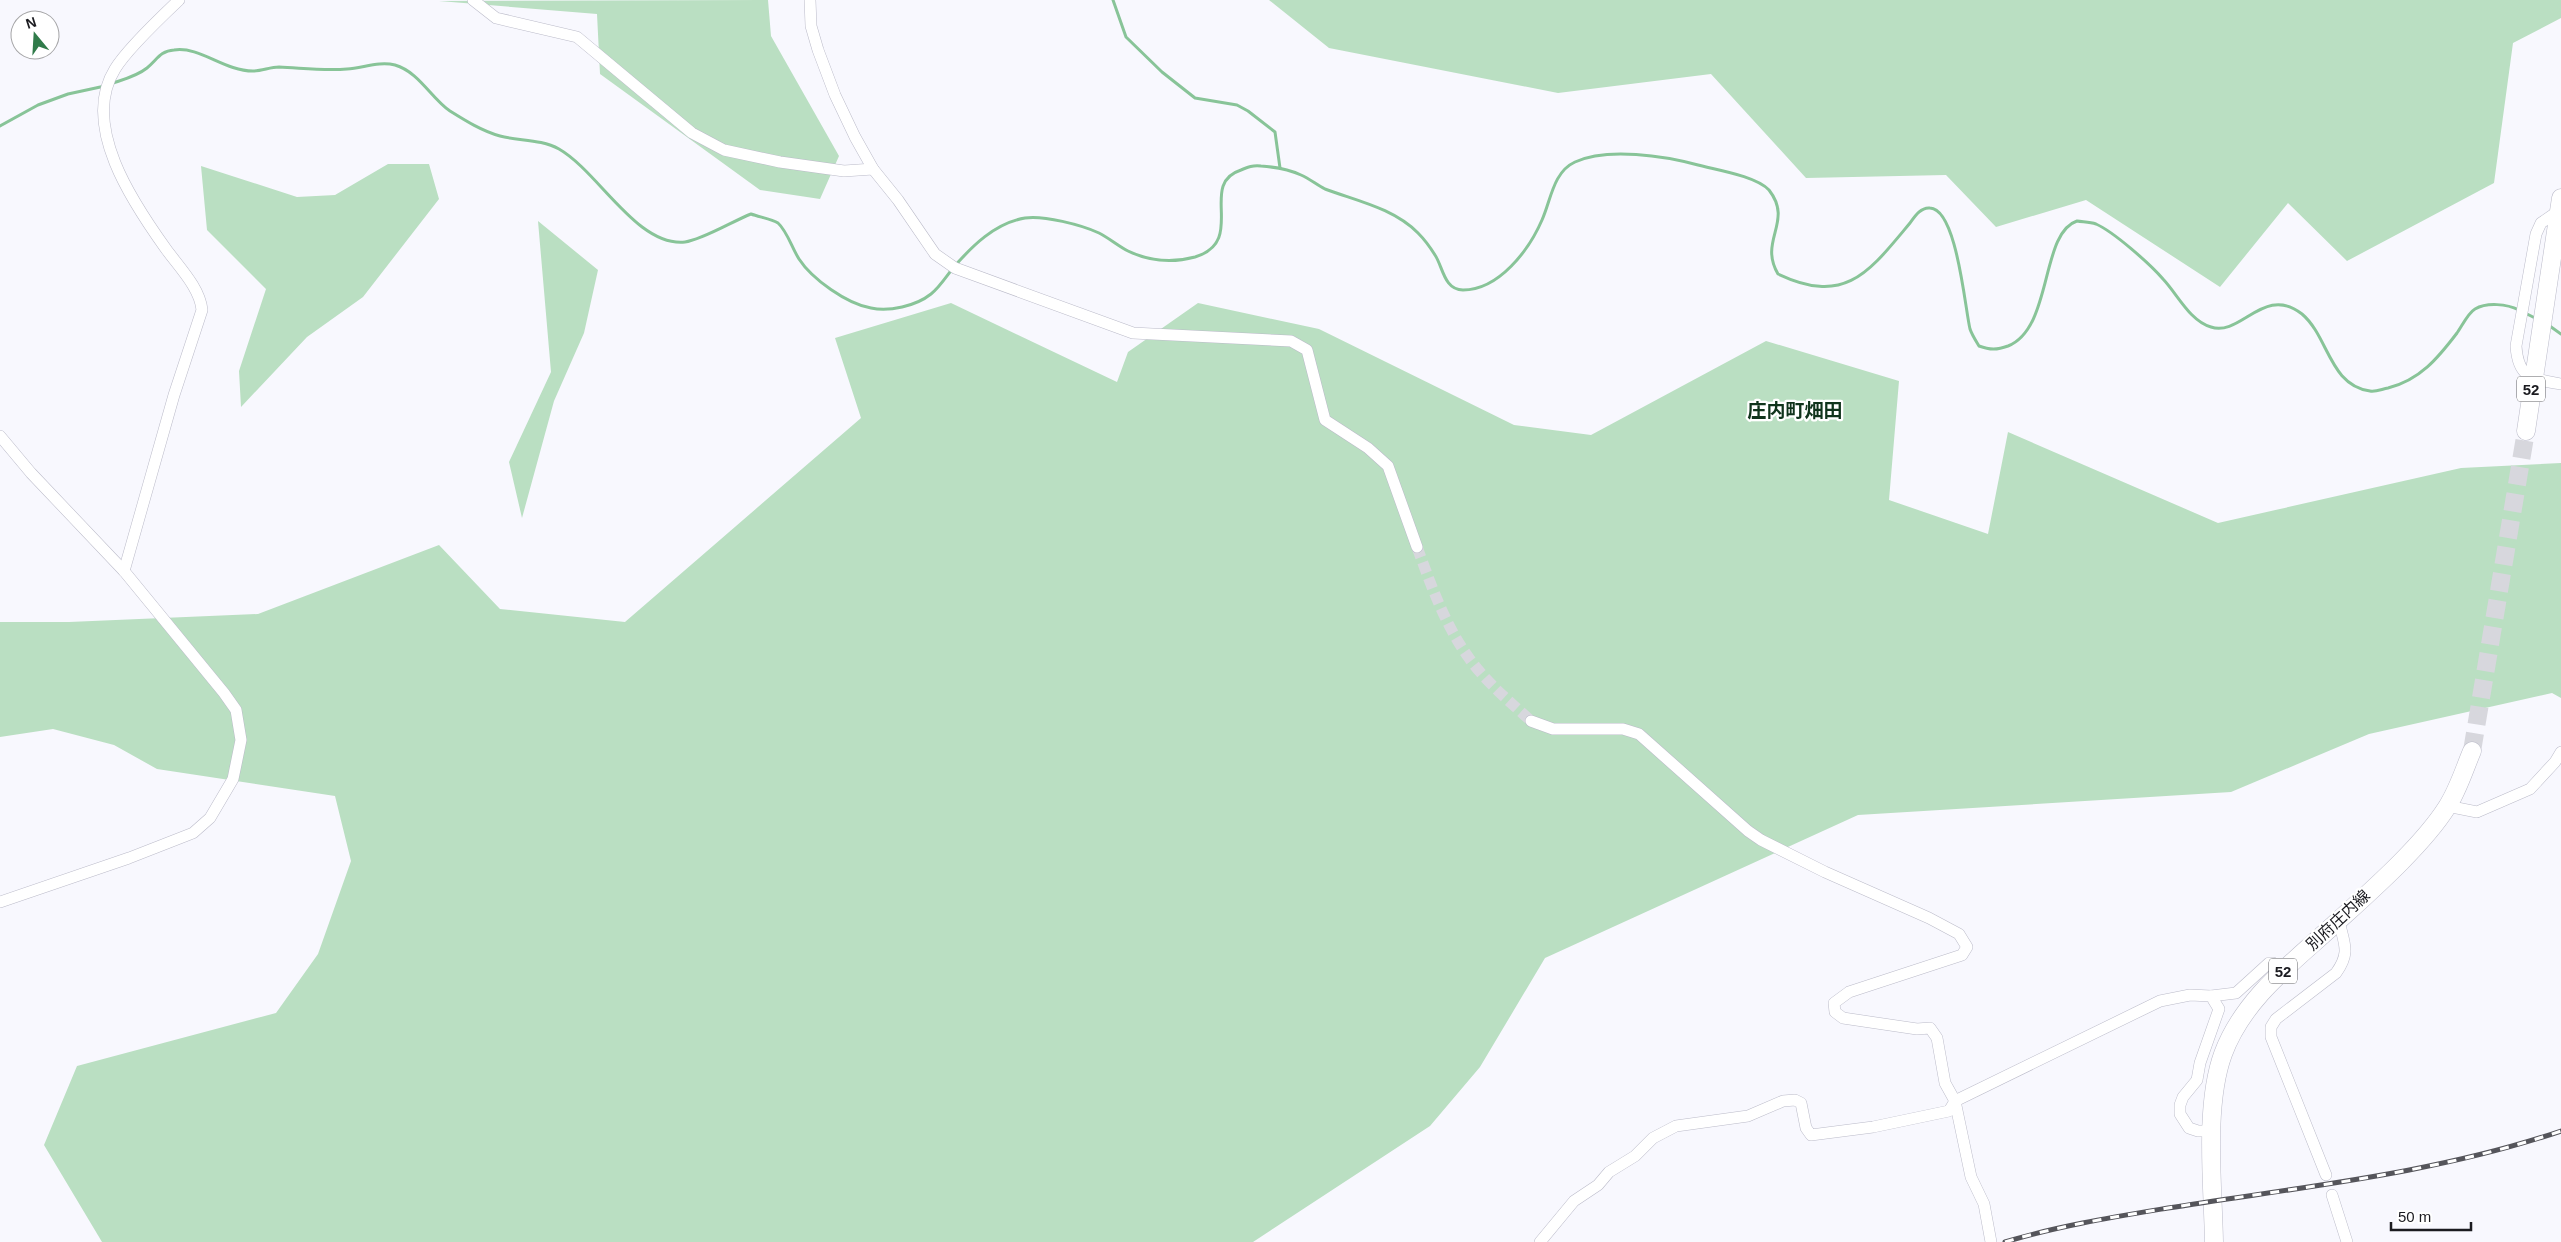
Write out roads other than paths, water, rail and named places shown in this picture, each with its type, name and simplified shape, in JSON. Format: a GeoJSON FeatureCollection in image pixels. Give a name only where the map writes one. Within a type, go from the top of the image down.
{"type":"FeatureCollection","features":[{"type":"Feature","properties":{"kind":"main road","name":"52"},"geometry":{"type":"LineString","coordinates":[[2526,431],[2532,379],[2559,205]]}},
{"type":"Feature","properties":{"kind":"main road","name":"別府庄内線"},"geometry":{"type":"LineString","coordinates":[[2214,1242],[2212,1131],[2215,1082],[2235,1027],[2253,1003],[2283,971],[2338,921],[2419,842],[2447,806],[2472,752]]}},
{"type":"Feature","properties":{"kind":"street"},"geometry":{"type":"LineString","coordinates":[[124,572],[174,395],[202,310],[201,298],[161,242],[115,164],[104,128],[103,96],[115,69],[179,0]]}},
{"type":"Feature","properties":{"kind":"street"},"geometry":{"type":"LineString","coordinates":[[473,0],[496,18],[577,37],[692,133],[724,150],[780,162],[844,171],[873,170]]}},
{"type":"Feature","properties":{"kind":"street"},"geometry":{"type":"LineString","coordinates":[[810,0],[811,26],[835,95],[873,170],[898,200],[935,254],[955,268],[1133,333],[1291,341],[1307,350],[1325,420],[1368,448],[1388,466],[1417,547]]}},
{"type":"Feature","properties":{"kind":"street"},"geometry":{"type":"LineString","coordinates":[[2559,205],[2541,223],[2536,234],[2516,346],[2517,363],[2532,379],[2561,384]]}},
{"type":"Feature","properties":{"kind":"street"},"geometry":{"type":"LineString","coordinates":[[0,436],[31,473],[124,572],[236,710],[241,740],[233,779],[210,818],[193,833],[78,877],[0,902]]}},
{"type":"Feature","properties":{"kind":"street"},"geometry":{"type":"LineString","coordinates":[[1531,721],[1553,729],[1623,729],[1639,734],[1748,831],[1761,840],[1929,918],[1959,934],[1967,947],[1962,955],[1848,992],[1834,1003],[1835,1012],[1842,1018],[1917,1029],[1930,1028],[1937,1038],[1945,1084],[1955,1101],[1970,1177],[1984,1204],[1991,1242]]}},
{"type":"Feature","properties":{"kind":"street"},"geometry":{"type":"LineString","coordinates":[[2447,806],[2477,812],[2530,789],[2555,762],[2561,752]]}},
{"type":"Feature","properties":{"kind":"street"},"geometry":{"type":"LineString","coordinates":[[2326,1175],[2271,1036],[2271,1027],[2276,1019],[2336,973],[2346,954],[2338,921]]}},
{"type":"Feature","properties":{"kind":"street"},"geometry":{"type":"LineString","coordinates":[[1540,1242],[1574,1201],[1598,1185],[1609,1172],[1635,1156],[1653,1138],[1676,1126],[1701,1121],[1748,1116],[1772,1104],[1795,1100],[1802,1103],[1806,1128],[1810,1135],[1873,1127],[1950,1112],[1955,1101],[2160,1001],[2190,995],[2212,996],[2236,993],[2269,963],[2273,963],[2283,971]]}},
{"type":"Feature","properties":{"kind":"street"},"geometry":{"type":"LineString","coordinates":[[2212,996],[2219,1009],[2218,1016],[2200,1063],[2197,1080],[2183,1097],[2180,1105],[2180,1114],[2190,1128],[2198,1131],[2212,1131]]}},
{"type":"Feature","properties":{"kind":"street"},"geometry":{"type":"LineString","coordinates":[[2332,1195],[2347,1242]]}},
{"type":"Feature","properties":{"kind":"waterway"},"geometry":{"type":"LineString","coordinates":[[1113,0],[1126,37],[1162,72],[1195,98],[1237,105],[1275,132],[1280,168]]}},
{"type":"Feature","properties":{"kind":"waterway"},"geometry":{"type":"LineString","coordinates":[[113,83],[139,73],[162,54],[174,50],[193,52],[232,67],[253,71],[279,67],[338,70],[377,64],[395,65],[411,73],[443,106],[474,125],[507,138],[537,142],[559,149],[574,160],[619,206],[651,233],[667,240],[685,242],[709,234],[751,214],[772,220],[778,223],[784,230],[796,255],[812,275],[841,296],[862,306],[878,309],[902,307],[925,298],[937,289],[953,268],[976,244],[994,230],[1025,218],[1052,219],[1083,227],[1099,233],[1128,251],[1144,257],[1161,260],[1195,257],[1210,249],[1218,239],[1221,226],[1223,187],[1229,177],[1251,166],[1276,168],[1296,173],[1325,189],[1386,211],[1408,224],[1427,243],[1438,260],[1445,277],[1452,286],[1463,290],[1476,288],[1500,276],[1521,255],[1542,220],[1557,179],[1562,172],[1575,162],[1588,157],[1636,154],[1685,162],[1736,174],[1763,185],[1769,190],[1776,201],[1778,212],[1778,222],[1773,241],[1773,262],[1778,274],[1802,283],[1822,286],[1839,285],[1854,279],[1882,256],[1921,210],[1930,208],[1939,213],[1947,225],[1958,261],[1970,329],[1979,346],[1987,348],[1997,349],[2008,346],[2022,336],[2033,321],[2057,243],[2065,229],[2077,221],[2096,224],[2122,241],[2169,285],[2185,307],[2197,319],[2211,327],[2222,328],[2233,325],[2264,308],[2276,305],[2288,306],[2302,314],[2311,324],[2331,359],[2346,380],[2356,387],[2370,391],[2399,384],[2419,374],[2443,351],[2475,309],[2485,305],[2497,305],[2509,306],[2519,310]]}},
{"type":"Feature","properties":{"kind":"waterway"},"geometry":{"type":"LineString","coordinates":[[0,126],[38,105],[68,94],[105,86]]}},
{"type":"Feature","properties":{"kind":"waterway"},"geometry":{"type":"LineString","coordinates":[[2525,313],[2537,319]]}},
{"type":"Feature","properties":{"kind":"waterway"},"geometry":{"type":"LineString","coordinates":[[2547,324],[2561,334]]}},
{"type":"Feature","properties":{"kind":"tunnel"},"geometry":{"type":"LineString","coordinates":[[2472,751],[2526,431]]}},
{"type":"Feature","properties":{"kind":"tunnel"},"geometry":{"type":"LineString","coordinates":[[1417,547],[1439,604],[1460,645],[1483,675],[1531,721]]}},
{"type":"Feature","properties":{"kind":"railway"},"geometry":{"type":"LineString","coordinates":[[2005,1242],[2045,1231],[2107,1218],[2416,1169],[2513,1146],[2561,1131]]}},
{"type":"Feature","properties":{"kind":"district","name":"庄内町畑田"},"geometry":{"type":"Point","coordinates":[1795,410]}}]}
